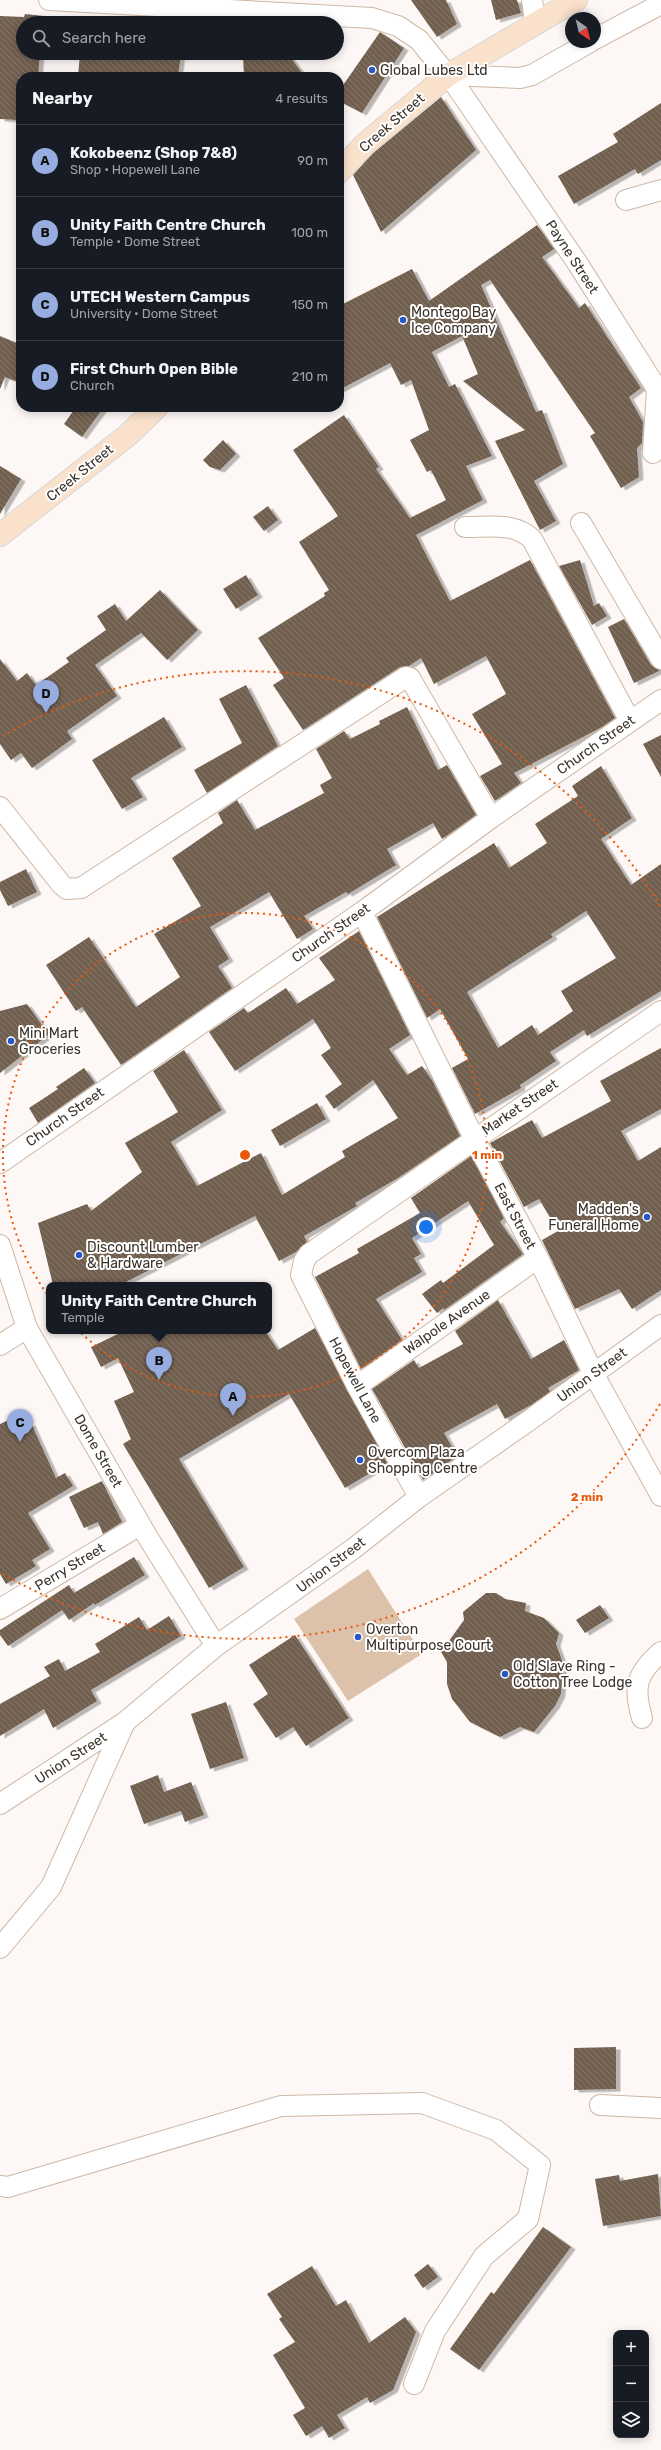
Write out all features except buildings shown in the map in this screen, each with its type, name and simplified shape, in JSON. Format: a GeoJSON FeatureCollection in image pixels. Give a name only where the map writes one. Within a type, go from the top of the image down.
{"type":"FeatureCollection","features":[{"type":"Feature","properties":{"kind":"main road","name":"Creek Street"},"geometry":{"type":"LineString","coordinates":[[344,167],[365,144],[448,75],[535,22],[576,0]]}},
{"type":"Feature","properties":{"kind":"main road","name":"Creek Street"},"geometry":{"type":"LineString","coordinates":[[0,535],[128,435],[152,412]]}},
{"type":"Feature","properties":{"kind":"street","name":"Payne Street"},"geometry":{"type":"LineString","coordinates":[[49,0],[346,8],[398,26],[419,40],[448,75],[578,264],[657,389],[653,453]]}},
{"type":"Feature","properties":{"kind":"street"},"geometry":{"type":"LineString","coordinates":[[532,0],[535,22]]}},
{"type":"Feature","properties":{"kind":"street"},"geometry":{"type":"LineString","coordinates":[[601,36],[661,4]]}},
{"type":"Feature","properties":{"kind":"street"},"geometry":{"type":"LineString","coordinates":[[448,75],[520,78],[532,75],[579,48]]}},
{"type":"Feature","properties":{"kind":"street"},"geometry":{"type":"LineString","coordinates":[[626,200],[661,190]]}},
{"type":"Feature","properties":{"kind":"street"},"geometry":{"type":"LineString","coordinates":[[581,523],[661,659]]}},
{"type":"Feature","properties":{"kind":"street"},"geometry":{"type":"LineString","coordinates":[[465,527],[511,526],[523,531],[532,539],[630,721]]}},
{"type":"Feature","properties":{"kind":"street"},"geometry":{"type":"LineString","coordinates":[[0,807],[61,884],[67,889],[81,888],[406,677],[410,678],[491,818]]}},
{"type":"Feature","properties":{"kind":"street","name":"Church Street"},"geometry":{"type":"LineString","coordinates":[[0,1163],[362,912],[491,818],[661,700]]}},
{"type":"Feature","properties":{"kind":"street","name":"East Street"},"geometry":{"type":"LineString","coordinates":[[362,912],[474,1138],[538,1258],[593,1373],[661,1496]]}},
{"type":"Feature","properties":{"kind":"street","name":"Market Street"},"geometry":{"type":"LineString","coordinates":[[304,1261],[309,1254],[474,1138],[661,1011]]}},
{"type":"Feature","properties":{"kind":"street","name":"Dome Street"},"geometry":{"type":"LineString","coordinates":[[0,1245],[27,1328],[140,1525],[216,1646]]}},
{"type":"Feature","properties":{"kind":"street","name":"Walpole Avenue"},"geometry":{"type":"LineString","coordinates":[[357,1386],[538,1258]]}},
{"type":"Feature","properties":{"kind":"street","name":"Hopewell Lane"},"geometry":{"type":"LineString","coordinates":[[304,1261],[301,1275],[357,1386],[419,1497]]}},
{"type":"Feature","properties":{"kind":"street","name":"Union Street"},"geometry":{"type":"LineString","coordinates":[[0,1804],[125,1722],[216,1646],[335,1563],[419,1497],[527,1422],[661,1325]]}},
{"type":"Feature","properties":{"kind":"street"},"geometry":{"type":"LineString","coordinates":[[0,1345],[27,1328]]}},
{"type":"Feature","properties":{"kind":"street","name":"Perry Street"},"geometry":{"type":"LineString","coordinates":[[0,1609],[140,1525]]}},
{"type":"Feature","properties":{"kind":"street"},"geometry":{"type":"LineString","coordinates":[[642,1718],[636,1698],[638,1679],[651,1661],[661,1652]]}},
{"type":"Feature","properties":{"kind":"street"},"geometry":{"type":"LineString","coordinates":[[0,1948],[51,1887],[125,1722]]}},
{"type":"Feature","properties":{"kind":"street"},"geometry":{"type":"LineString","coordinates":[[0,2186],[8,2187],[281,2106],[422,2104],[496,2130],[540,2165],[528,2219],[484,2256],[435,2331],[414,2384]]}},
{"type":"Feature","properties":{"kind":"street"},"geometry":{"type":"LineString","coordinates":[[600,2105],[661,2108]]}},
{"type":"Feature","properties":{"kind":"shaded area","name":"Overton Multipurpose Court"},"geometry":{"type":"Polygon","coordinates":[[[368,1569],[422,1654],[348,1701],[294,1619],[368,1569]]]}},
{"type":"Feature","properties":{"kind":"place","name":"Global Lubes Ltd"},"geometry":{"type":"Point","coordinates":[372,70]}},
{"type":"Feature","properties":{"kind":"place","name":"Montego Bay Ice Company"},"geometry":{"type":"Point","coordinates":[403,320]}},
{"type":"Feature","properties":{"kind":"place","name":"First Churh Open Bible"},"geometry":{"type":"Point","coordinates":[46,713]}},
{"type":"Feature","properties":{"kind":"place","name":"Mini Mart Groceries"},"geometry":{"type":"Point","coordinates":[11,1041]}},
{"type":"Feature","properties":{"kind":"place","name":"Madden's Funeral Home"},"geometry":{"type":"Point","coordinates":[647,1217]}},
{"type":"Feature","properties":{"kind":"place","name":"Discount Lumber & Hardware"},"geometry":{"type":"Point","coordinates":[79,1255]}},
{"type":"Feature","properties":{"kind":"place","name":"Unity Faith Centre Church"},"geometry":{"type":"Point","coordinates":[159,1380]}},
{"type":"Feature","properties":{"kind":"place","name":"Kokobeenz (Shop 7&8)"},"geometry":{"type":"Point","coordinates":[233,1416]}},
{"type":"Feature","properties":{"kind":"place","name":"UTECH Western Campus"},"geometry":{"type":"Point","coordinates":[20,1442]}},
{"type":"Feature","properties":{"kind":"place","name":"Overcom Plaza Shopping Centre"},"geometry":{"type":"Point","coordinates":[360,1460]}},
{"type":"Feature","properties":{"kind":"place","name":"Overton Multipurpose Court"},"geometry":{"type":"Point","coordinates":[358,1637]}},
{"type":"Feature","properties":{"kind":"place","name":"Old Slave Ring - Cotton Tree Lodge"},"geometry":{"type":"Point","coordinates":[505,1674]}}]}
